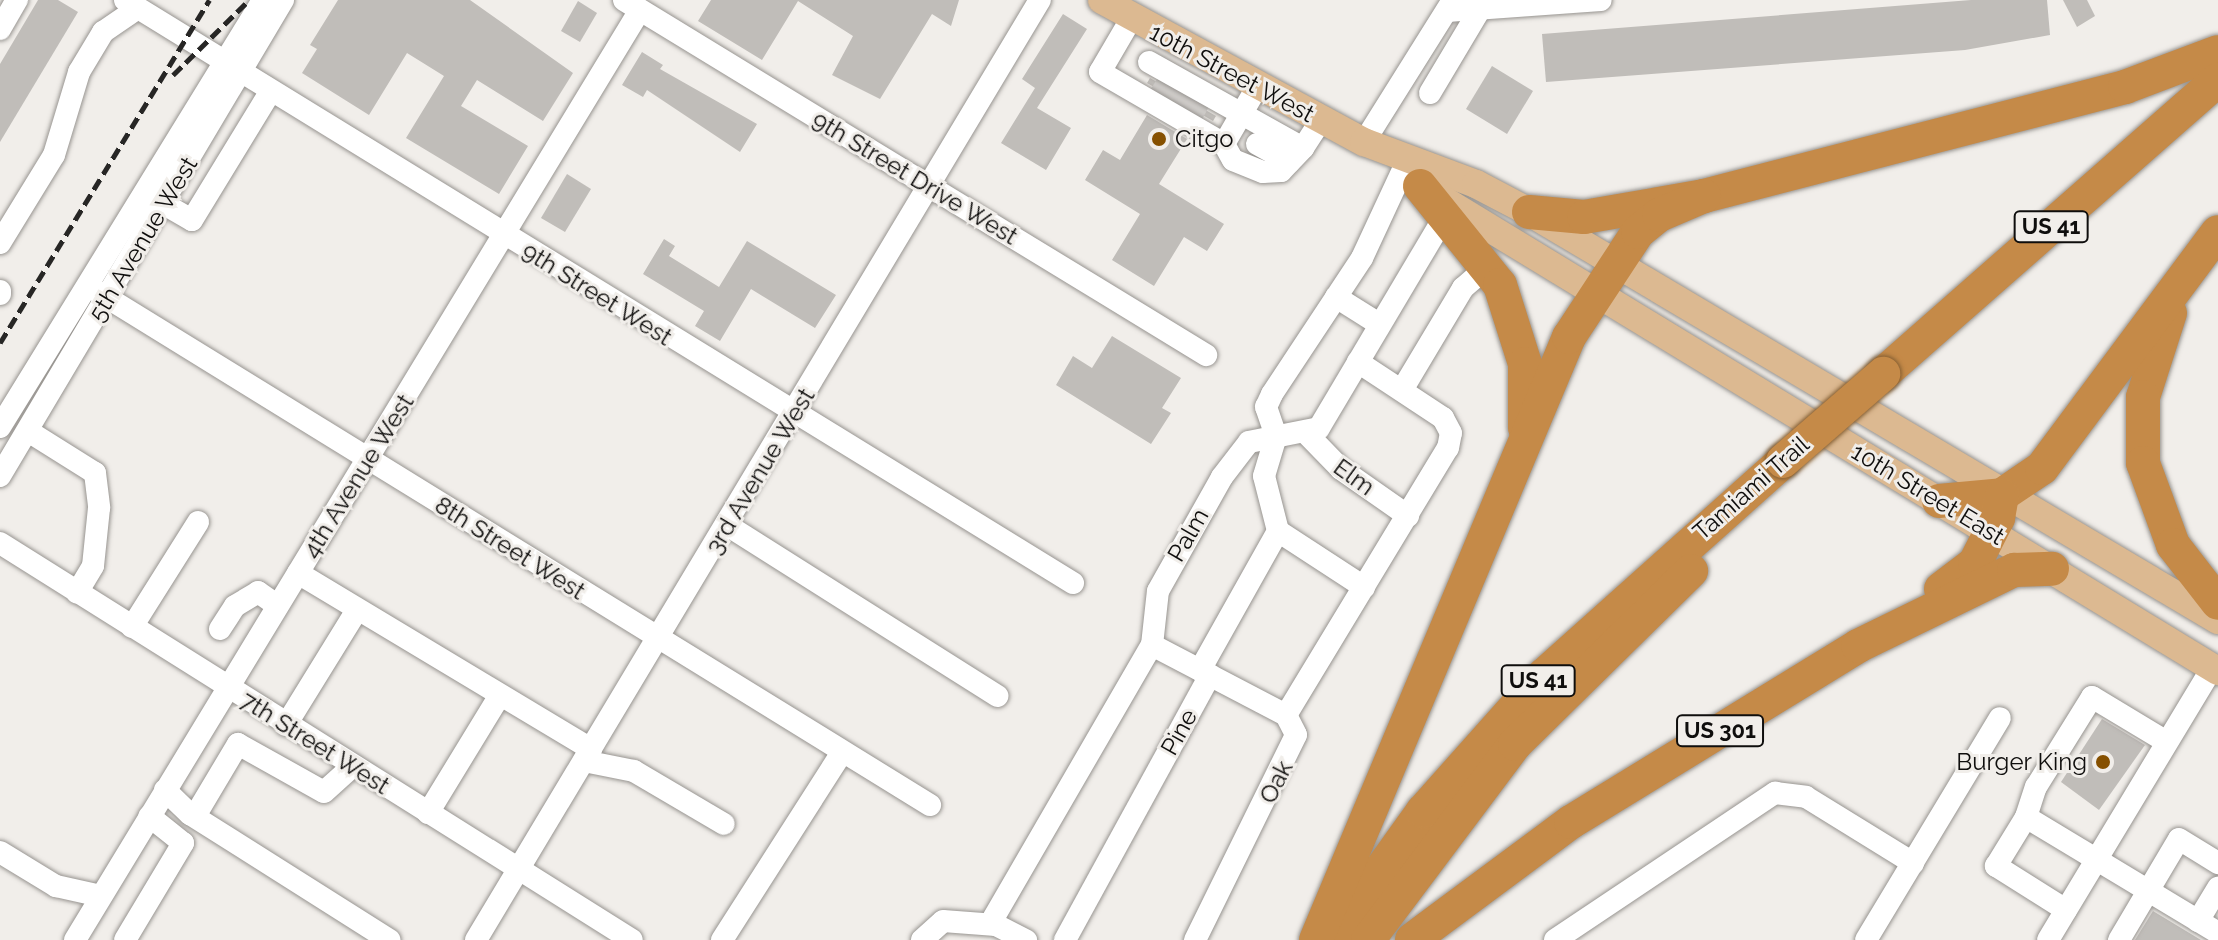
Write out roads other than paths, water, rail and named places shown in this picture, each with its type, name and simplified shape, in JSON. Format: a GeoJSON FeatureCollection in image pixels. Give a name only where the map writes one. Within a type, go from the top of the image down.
{"type":"FeatureCollection","features":[{"type":"Feature","properties":{"kind":"highway"},"geometry":{"type":"LineString","coordinates":[[1529,212],[1584,217],[1704,196],[2125,87],[2218,52]]}},
{"type":"Feature","properties":{"kind":"highway","name":"Tamiami Trail"},"geometry":{"type":"LineString","coordinates":[[1893,380],[2218,80]]}},
{"type":"Feature","properties":{"kind":"highway","name":"Tamiami Trail"},"geometry":{"type":"LineString","coordinates":[[1331,940],[1423,811],[1525,694],[1893,380],[2218,111]]}},
{"type":"Feature","properties":{"kind":"highway"},"geometry":{"type":"LineString","coordinates":[[1411,179],[1448,209],[1488,266],[1513,316],[1525,364],[1524,458]]}},
{"type":"Feature","properties":{"kind":"highway"},"geometry":{"type":"LineString","coordinates":[[1316,940],[1524,458],[1569,337],[1638,232],[1659,215],[1704,196]]}},
{"type":"Feature","properties":{"kind":"highway"},"geometry":{"type":"LineString","coordinates":[[1939,501],[2002,495],[2042,468],[2215,236]]}},
{"type":"Feature","properties":{"kind":"highway"},"geometry":{"type":"LineString","coordinates":[[2215,236],[2154,348],[2141,422],[2152,500],[2173,545],[2218,603]]}},
{"type":"Feature","properties":{"kind":"highway","name":"Tamiami Trail"},"geometry":{"type":"LineString","coordinates":[[1368,940],[1437,840],[1556,698],[1793,467]]}},
{"type":"Feature","properties":{"kind":"highway"},"geometry":{"type":"LineString","coordinates":[[1858,646],[1975,563],[1992,532],[2002,495]]}},
{"type":"Feature","properties":{"kind":"highway","name":"US 301"},"geometry":{"type":"LineString","coordinates":[[1412,940],[1571,822],[1858,646],[2014,570],[2052,569]]}},
{"type":"Feature","properties":{"kind":"main road","name":"10th Street West"},"geometry":{"type":"LineString","coordinates":[[1102,0],[1131,19],[1156,50],[1257,87],[1364,142],[1476,184],[1529,212],[1607,280]]}},
{"type":"Feature","properties":{"kind":"main road","name":"10th Street West"},"geometry":{"type":"LineString","coordinates":[[1364,142],[1411,179]]}},
{"type":"Feature","properties":{"kind":"main road"},"geometry":{"type":"LineString","coordinates":[[1448,209],[1607,280]]}},
{"type":"Feature","properties":{"kind":"main road","name":"10th Street East"},"geometry":{"type":"LineString","coordinates":[[1607,280],[2002,495],[2218,620]]}},
{"type":"Feature","properties":{"kind":"main road","name":"10th Street East"},"geometry":{"type":"LineString","coordinates":[[1607,280],[1939,501],[2215,669]]}},
{"type":"Feature","properties":{"kind":"street"},"geometry":{"type":"LineString","coordinates":[[0,29],[17,0]]}},
{"type":"Feature","properties":{"kind":"street","name":"5th Avenue West"},"geometry":{"type":"LineString","coordinates":[[0,427],[164,204],[263,0]]}},
{"type":"Feature","properties":{"kind":"street","name":"5th Avenue West"},"geometry":{"type":"LineString","coordinates":[[0,476],[28,431],[99,293],[232,67],[283,0]]}},
{"type":"Feature","properties":{"kind":"street","name":"3rd Avenue West"},"geometry":{"type":"LineString","coordinates":[[476,940],[931,188],[1040,0]]}},
{"type":"Feature","properties":{"kind":"street"},"geometry":{"type":"LineString","coordinates":[[1364,142],[1450,6],[1480,9],[1601,0]]}},
{"type":"Feature","properties":{"kind":"street","name":"9th Street Drive West"},"geometry":{"type":"LineString","coordinates":[[631,3],[1206,355]]}},
{"type":"Feature","properties":{"kind":"street","name":"4th Avenue West"},"geometry":{"type":"LineString","coordinates":[[75,940],[504,237],[631,3]]}},
{"type":"Feature","properties":{"kind":"street"},"geometry":{"type":"LineString","coordinates":[[0,243],[54,155],[79,72],[103,32],[131,4]]}},
{"type":"Feature","properties":{"kind":"street","name":"9th Street West"},"geometry":{"type":"LineString","coordinates":[[131,4],[504,237],[1073,583]]}},
{"type":"Feature","properties":{"kind":"street"},"geometry":{"type":"LineString","coordinates":[[1430,93],[1480,9]]}},
{"type":"Feature","properties":{"kind":"street"},"geometry":{"type":"LineString","coordinates":[[1131,19],[1100,72],[1132,91],[1180,98],[1240,134],[1296,155]]}},
{"type":"Feature","properties":{"kind":"street"},"geometry":{"type":"LineString","coordinates":[[1132,91],[1156,50]]}},
{"type":"Feature","properties":{"kind":"street"},"geometry":{"type":"LineString","coordinates":[[1156,50],[1180,98],[1240,134],[1296,155]]}},
{"type":"Feature","properties":{"kind":"street"},"geometry":{"type":"LineString","coordinates":[[1257,87],[1233,160],[1251,170],[1281,171],[1321,120]]}},
{"type":"Feature","properties":{"kind":"street"},"geometry":{"type":"LineString","coordinates":[[164,204],[192,220],[270,92]]}},
{"type":"Feature","properties":{"kind":"street"},"geometry":{"type":"LineString","coordinates":[[1364,587],[1278,531],[1264,476],[1276,436],[1266,407],[1411,179]]}},
{"type":"Feature","properties":{"kind":"street"},"geometry":{"type":"LineString","coordinates":[[1306,433],[1319,428],[1448,209]]}},
{"type":"Feature","properties":{"kind":"street"},"geometry":{"type":"LineString","coordinates":[[1402,390],[1463,288],[1488,266]]}},
{"type":"Feature","properties":{"kind":"street","name":"8th Street West"},"geometry":{"type":"LineString","coordinates":[[99,293],[657,640],[930,805]]}},
{"type":"Feature","properties":{"kind":"street"},"geometry":{"type":"LineString","coordinates":[[1336,297],[1379,324]]}},
{"type":"Feature","properties":{"kind":"street"},"geometry":{"type":"LineString","coordinates":[[1152,645],[1286,715],[1408,516],[1451,433],[1443,418],[1358,362]]}},
{"type":"Feature","properties":{"kind":"street"},"geometry":{"type":"LineString","coordinates":[[28,431],[95,473],[99,508],[93,566],[77,593]]}},
{"type":"Feature","properties":{"kind":"street","name":"Palm"},"geometry":{"type":"LineString","coordinates":[[990,924],[1152,645],[1158,591],[1199,515],[1249,442],[1306,433]]}},
{"type":"Feature","properties":{"kind":"street","name":"Elm"},"geometry":{"type":"LineString","coordinates":[[1306,433],[1329,460],[1408,516]]}},
{"type":"Feature","properties":{"kind":"street"},"geometry":{"type":"LineString","coordinates":[[132,627],[198,522]]}},
{"type":"Feature","properties":{"kind":"street"},"geometry":{"type":"LineString","coordinates":[[727,525],[997,696]]}},
{"type":"Feature","properties":{"kind":"street","name":"Pine"},"geometry":{"type":"LineString","coordinates":[[1065,940],[1278,531]]}},
{"type":"Feature","properties":{"kind":"street","name":"7th Street West"},"geometry":{"type":"LineString","coordinates":[[0,543],[632,940]]}},
{"type":"Feature","properties":{"kind":"street"},"geometry":{"type":"LineString","coordinates":[[298,573],[500,695],[588,755],[634,771],[724,824]]}},
{"type":"Feature","properties":{"kind":"street"},"geometry":{"type":"LineString","coordinates":[[220,629],[235,606],[258,592],[278,606]]}},
{"type":"Feature","properties":{"kind":"street"},"geometry":{"type":"LineString","coordinates":[[286,725],[357,610]]}},
{"type":"Feature","properties":{"kind":"street"},"geometry":{"type":"LineString","coordinates":[[2048,940],[2167,742],[2215,669]]}},
{"type":"Feature","properties":{"kind":"street"},"geometry":{"type":"LineString","coordinates":[[428,813],[500,695]]}},
{"type":"Feature","properties":{"kind":"street"},"geometry":{"type":"LineString","coordinates":[[2066,910],[1996,866],[2026,817],[2036,787],[2092,697],[2167,742]]}},
{"type":"Feature","properties":{"kind":"street","name":"Oak"},"geometry":{"type":"LineString","coordinates":[[1195,940],[1296,742],[1286,715]]}},
{"type":"Feature","properties":{"kind":"street"},"geometry":{"type":"LineString","coordinates":[[1866,940],[2000,718]]}},
{"type":"Feature","properties":{"kind":"street"},"geometry":{"type":"LineString","coordinates":[[206,723],[324,792],[353,766]]}},
{"type":"Feature","properties":{"kind":"street"},"geometry":{"type":"LineString","coordinates":[[195,816],[238,744]]}},
{"type":"Feature","properties":{"kind":"street"},"geometry":{"type":"LineString","coordinates":[[722,940],[842,752]]}},
{"type":"Feature","properties":{"kind":"street"},"geometry":{"type":"LineString","coordinates":[[165,790],[195,816],[364,932],[389,940]]}},
{"type":"Feature","properties":{"kind":"street"},"geometry":{"type":"LineString","coordinates":[[1555,940],[1775,793],[1806,797],[1913,863]]}},
{"type":"Feature","properties":{"kind":"street"},"geometry":{"type":"LineString","coordinates":[[125,940],[183,843],[149,816]]}},
{"type":"Feature","properties":{"kind":"street"},"geometry":{"type":"LineString","coordinates":[[2026,817],[2218,933]]}},
{"type":"Feature","properties":{"kind":"street"},"geometry":{"type":"LineString","coordinates":[[2119,940],[2179,839],[2218,863]]}},
{"type":"Feature","properties":{"kind":"street"},"geometry":{"type":"LineString","coordinates":[[0,852],[56,886],[101,896]]}},
{"type":"Feature","properties":{"kind":"street"},"geometry":{"type":"LineString","coordinates":[[2198,921],[2218,888]]}},
{"type":"Feature","properties":{"kind":"street"},"geometry":{"type":"LineString","coordinates":[[922,940],[943,921],[990,924],[1026,940]]}},
{"type":"Feature","properties":{"kind":"tunnel"},"geometry":{"type":"LineString","coordinates":[[1160,95],[1168,82]]}},
{"type":"Feature","properties":{"kind":"tunnel"},"geometry":{"type":"LineString","coordinates":[[1176,105],[1183,92]]}},
{"type":"Feature","properties":{"kind":"tunnel"},"geometry":{"type":"LineString","coordinates":[[1192,115],[1199,102]]}},
{"type":"Feature","properties":{"kind":"railway"},"geometry":{"type":"LineString","coordinates":[[0,343],[209,0]]}},
{"type":"Feature","properties":{"kind":"railway"},"geometry":{"type":"LineString","coordinates":[[173,75],[249,0]]}},
{"type":"Feature","properties":{"kind":"place","name":"Citgo"},"geometry":{"type":"Point","coordinates":[1159,139]}},
{"type":"Feature","properties":{"kind":"place","name":"Burger King"},"geometry":{"type":"Point","coordinates":[2103,762]}}]}
